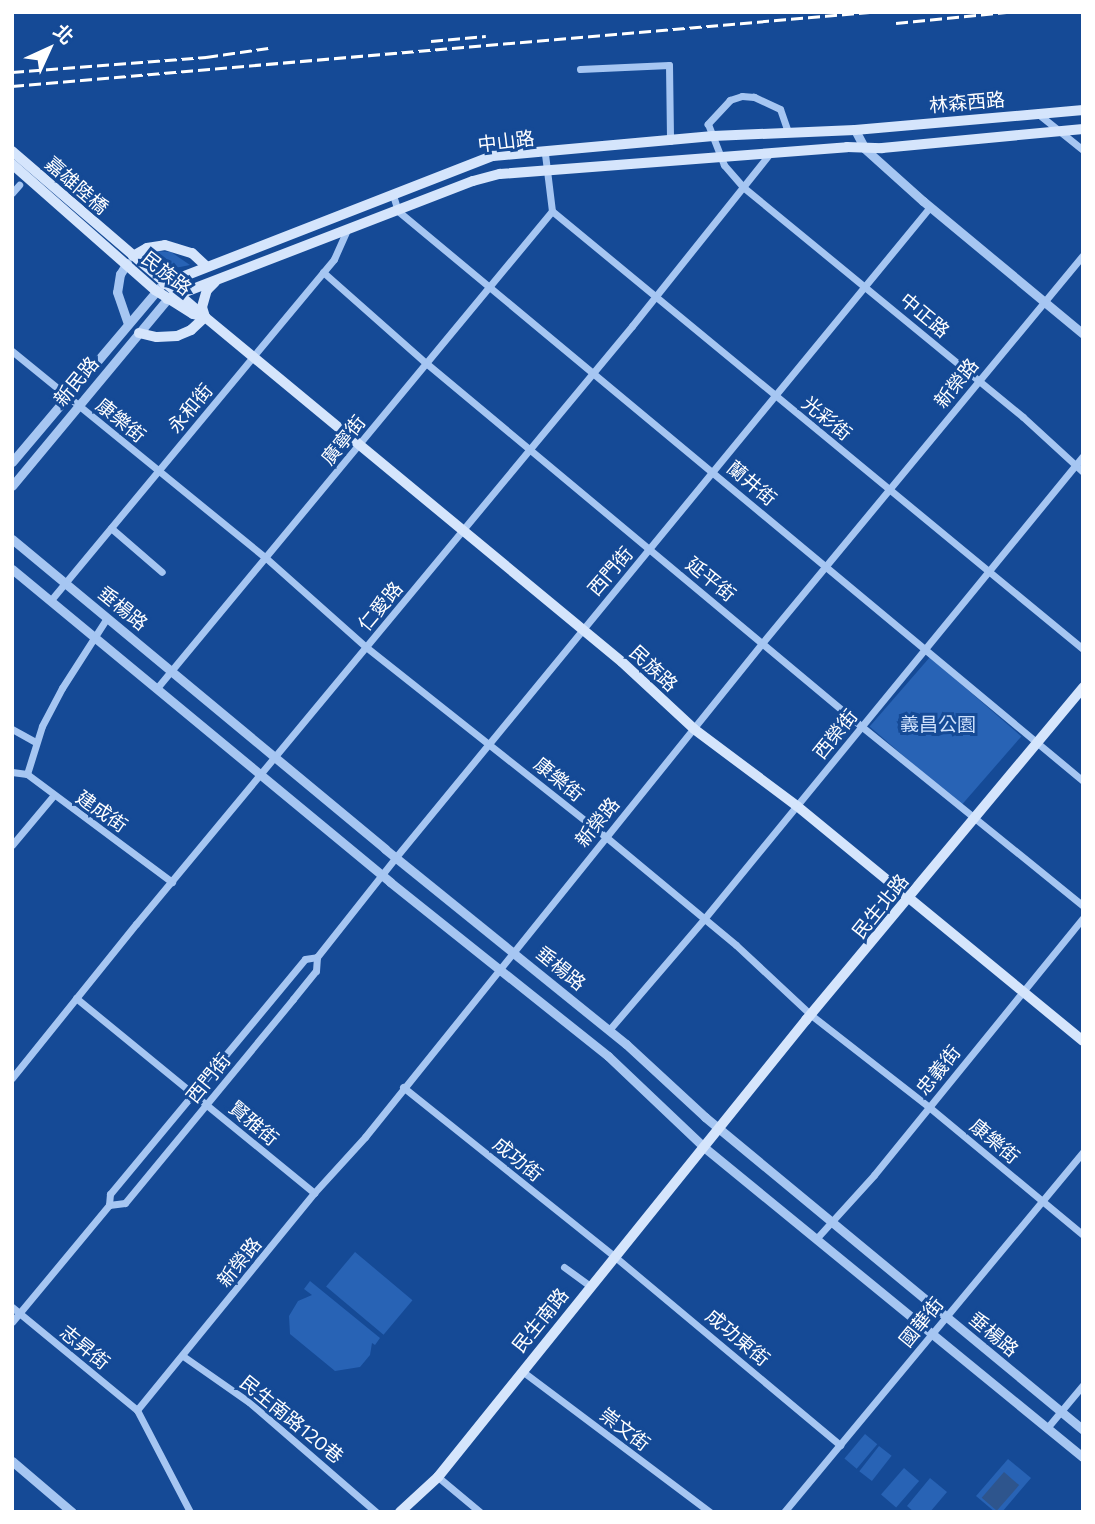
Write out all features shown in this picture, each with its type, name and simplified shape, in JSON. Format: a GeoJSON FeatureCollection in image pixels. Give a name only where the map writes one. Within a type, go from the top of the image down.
{"type":"FeatureCollection","features":[{"type":"Feature","properties":{"kind":"main road","name":"林森西路"},"geometry":{"type":"LineString","coordinates":[[855,130],[1083,110]]}},
{"type":"Feature","properties":{"kind":"main road","name":"林森西路"},"geometry":{"type":"LineString","coordinates":[[865,149],[1083,129]]}},
{"type":"Feature","properties":{"kind":"main road","name":"中山路"},"geometry":{"type":"LineString","coordinates":[[160,287],[206,266],[493,156],[545,154],[713,136],[855,130]]}},
{"type":"Feature","properties":{"kind":"main road","name":"中山路"},"geometry":{"type":"LineString","coordinates":[[172,297],[489,177],[720,156],[865,149]]}},
{"type":"Feature","properties":{"kind":"main road","name":"嘉雄陸橋"},"geometry":{"type":"LineString","coordinates":[[12,151],[116,249]]}},
{"type":"Feature","properties":{"kind":"main road","name":"嘉雄陸橋"},"geometry":{"type":"LineString","coordinates":[[12,164],[116,249]]}},
{"type":"Feature","properties":{"kind":"main road"},"geometry":{"type":"LineString","coordinates":[[344,215],[346,232]]}},
{"type":"Feature","properties":{"kind":"main road"},"geometry":{"type":"LineString","coordinates":[[130,260],[147,248],[165,245],[192,253],[206,266]]}},
{"type":"Feature","properties":{"kind":"main road","name":"民族路"},"geometry":{"type":"LineString","coordinates":[[116,249],[172,297],[205,317],[358,446],[582,628],[694,729],[797,806],[1083,1041]]}},
{"type":"Feature","properties":{"kind":"main road","name":"民族路"},"geometry":{"type":"LineString","coordinates":[[205,317],[202,307],[204,298],[218,279]]}},
{"type":"Feature","properties":{"kind":"main road"},"geometry":{"type":"LineString","coordinates":[[139,333],[158,337],[177,336],[191,330],[205,317]]}},
{"type":"Feature","properties":{"kind":"main road","name":"民生北路"},"geometry":{"type":"LineString","coordinates":[[705,1147],[1083,687]]}},
{"type":"Feature","properties":{"kind":"main road","name":"民生南路"},"geometry":{"type":"LineString","coordinates":[[400,1512],[438,1477],[614,1256],[705,1147]]}},
{"type":"Feature","properties":{"kind":"street"},"geometry":{"type":"LineString","coordinates":[[580,69],[669,65],[670,141]]}},
{"type":"Feature","properties":{"kind":"street"},"geometry":{"type":"LineString","coordinates":[[713,136],[708,124],[721,107],[742,96],[764,100],[780,109],[788,132]]}},
{"type":"Feature","properties":{"kind":"street"},"geometry":{"type":"LineString","coordinates":[[1037,113],[1083,150]]}},
{"type":"Feature","properties":{"kind":"street"},"geometry":{"type":"LineString","coordinates":[[855,130],[865,149],[930,207],[1083,334]]}},
{"type":"Feature","properties":{"kind":"street","name":"中正路"},"geometry":{"type":"LineString","coordinates":[[713,136],[724,166],[743,187],[865,285],[1083,472]]}},
{"type":"Feature","properties":{"kind":"street"},"geometry":{"type":"LineString","coordinates":[[12,145],[116,249]]}},
{"type":"Feature","properties":{"kind":"street","name":"仁愛路"},"geometry":{"type":"LineString","coordinates":[[12,1078],[656,297],[770,153]]}},
{"type":"Feature","properties":{"kind":"street"},"geometry":{"type":"LineString","coordinates":[[545,154],[552,211]]}},
{"type":"Feature","properties":{"kind":"street"},"geometry":{"type":"LineString","coordinates":[[12,171],[116,249]]}},
{"type":"Feature","properties":{"kind":"street"},"geometry":{"type":"LineString","coordinates":[[12,193],[19,185]]}},
{"type":"Feature","properties":{"kind":"street"},"geometry":{"type":"LineString","coordinates":[[393,195],[398,211]]}},
{"type":"Feature","properties":{"kind":"street","name":"西門街"},"geometry":{"type":"LineString","coordinates":[[109,1205],[125,1203],[317,971],[317,957],[396,857],[930,207]]}},
{"type":"Feature","properties":{"kind":"street","name":"蘭井街"},"geometry":{"type":"LineString","coordinates":[[398,211],[1083,781]]}},
{"type":"Feature","properties":{"kind":"street","name":"廣寧街"},"geometry":{"type":"LineString","coordinates":[[157,688],[552,211]]}},
{"type":"Feature","properties":{"kind":"street","name":"光彩街"},"geometry":{"type":"LineString","coordinates":[[552,211],[1083,649]]}},
{"type":"Feature","properties":{"kind":"street","name":"永和街"},"geometry":{"type":"LineString","coordinates":[[51,600],[323,272],[334,258],[346,232]]}},
{"type":"Feature","properties":{"kind":"street","name":"新榮路"},"geometry":{"type":"LineString","coordinates":[[137,1410],[314,1193],[365,1137],[764,642],[1083,255]]}},
{"type":"Feature","properties":{"kind":"street"},"geometry":{"type":"LineString","coordinates":[[128,324],[117,292],[120,274],[130,260]]}},
{"type":"Feature","properties":{"kind":"street","name":"延平街"},"geometry":{"type":"LineString","coordinates":[[323,272],[426,363],[764,642],[861,726],[1083,906]]}},
{"type":"Feature","properties":{"kind":"street","name":"新民路"},"geometry":{"type":"LineString","coordinates":[[12,462],[160,287]]}},
{"type":"Feature","properties":{"kind":"street","name":"新民路"},"geometry":{"type":"LineString","coordinates":[[12,486],[172,297]]}},
{"type":"Feature","properties":{"kind":"street","name":"康樂街"},"geometry":{"type":"LineString","coordinates":[[12,351],[266,558],[366,647],[606,837],[704,919],[811,1015],[929,1107],[1083,1235]]}},
{"type":"Feature","properties":{"kind":"street","name":"西榮街"},"geometry":{"type":"LineString","coordinates":[[609,1030],[704,919],[1083,456]]}},
{"type":"Feature","properties":{"kind":"street"},"geometry":{"type":"LineString","coordinates":[[111,528],[162,572]]}},
{"type":"Feature","properties":{"kind":"street","name":"垂楊路"},"geometry":{"type":"LineString","coordinates":[[12,539],[609,1030],[719,1129],[1083,1430]]}},
{"type":"Feature","properties":{"kind":"street","name":"垂楊路"},"geometry":{"type":"LineString","coordinates":[[12,569],[383,876],[608,1056],[705,1147],[1083,1457]]}},
{"type":"Feature","properties":{"kind":"street"},"geometry":{"type":"LineString","coordinates":[[12,772],[27,774],[35,742],[62,688],[107,618]]}},
{"type":"Feature","properties":{"kind":"street"},"geometry":{"type":"LineString","coordinates":[[12,729],[35,742]]}},
{"type":"Feature","properties":{"kind":"street","name":"建成街"},"geometry":{"type":"LineString","coordinates":[[27,774],[53,796],[172,881]]}},
{"type":"Feature","properties":{"kind":"street"},"geometry":{"type":"LineString","coordinates":[[12,845],[53,796]]}},
{"type":"Feature","properties":{"kind":"street","name":"忠義街"},"geometry":{"type":"LineString","coordinates":[[816,1239],[929,1107],[1083,918]]}},
{"type":"Feature","properties":{"kind":"street","name":"西門街"},"geometry":{"type":"LineString","coordinates":[[12,1322],[109,1205],[110,1194],[305,959],[317,957]]}},
{"type":"Feature","properties":{"kind":"street","name":"賢雅街"},"geometry":{"type":"LineString","coordinates":[[76,998],[314,1193]]}},
{"type":"Feature","properties":{"kind":"street","name":"成功街"},"geometry":{"type":"LineString","coordinates":[[403,1087],[614,1256]]}},
{"type":"Feature","properties":{"kind":"street","name":"國華街"},"geometry":{"type":"LineString","coordinates":[[784,1512],[1083,1152]]}},
{"type":"Feature","properties":{"kind":"street","name":"成功東街"},"geometry":{"type":"LineString","coordinates":[[614,1256],[840,1445]]}},
{"type":"Feature","properties":{"kind":"street"},"geometry":{"type":"LineString","coordinates":[[564,1267],[590,1286]]}},
{"type":"Feature","properties":{"kind":"street","name":"志昇街"},"geometry":{"type":"LineString","coordinates":[[12,1307],[137,1410]]}},
{"type":"Feature","properties":{"kind":"street","name":"民生南路120巷"},"geometry":{"type":"LineString","coordinates":[[183,1356],[249,1402],[376,1512]]}},
{"type":"Feature","properties":{"kind":"street","name":"崇文街"},"geometry":{"type":"LineString","coordinates":[[522,1371],[710,1512]]}},
{"type":"Feature","properties":{"kind":"street"},"geometry":{"type":"LineString","coordinates":[[1047,1428],[1083,1385]]}},
{"type":"Feature","properties":{"kind":"street"},"geometry":{"type":"LineString","coordinates":[[137,1410],[190,1512]]}},
{"type":"Feature","properties":{"kind":"street"},"geometry":{"type":"LineString","coordinates":[[12,1461],[72,1512]]}},
{"type":"Feature","properties":{"kind":"street"},"geometry":{"type":"LineString","coordinates":[[438,1477],[480,1512]]}},
{"type":"Feature","properties":{"kind":"green space"},"geometry":{"type":"Polygon","coordinates":[[[155,251],[171,252],[190,265],[160,268],[144,258],[155,251]]]}},
{"type":"Feature","properties":{"kind":"green space","name":"義昌公園"},"geometry":{"type":"Polygon","coordinates":[[[930,657],[1021,736],[961,806],[870,726],[930,657]]]}},
{"type":"Feature","properties":{"kind":"green space"},"geometry":{"type":"Polygon","coordinates":[[[355,1252],[412,1300],[384,1335],[326,1286],[355,1252]]]}},
{"type":"Feature","properties":{"kind":"green space"},"geometry":{"type":"Polygon","coordinates":[[[310,1281],[380,1338],[375,1345],[372,1343],[370,1355],[360,1367],[335,1371],[290,1334],[289,1316],[298,1301],[312,1295],[304,1289],[310,1281]]]}},
{"type":"Feature","properties":{"kind":"green space"},"geometry":{"type":"Polygon","coordinates":[[[865,1434],[877,1444],[857,1469],[844,1459],[865,1434]]]}},
{"type":"Feature","properties":{"kind":"green space"},"geometry":{"type":"Polygon","coordinates":[[[879,1446],[892,1456],[872,1481],[859,1471],[879,1446]]]}},
{"type":"Feature","properties":{"kind":"green space"},"geometry":{"type":"Polygon","coordinates":[[[1008,1459],[1031,1478],[1002,1512],[995,1512],[976,1496],[1008,1459]]]}},
{"type":"Feature","properties":{"kind":"green space"},"geometry":{"type":"Polygon","coordinates":[[[904,1468],[919,1481],[896,1508],[881,1494],[904,1468]]]}},
{"type":"Feature","properties":{"kind":"green space"},"geometry":{"type":"Polygon","coordinates":[[[930,1478],[947,1492],[930,1512],[914,1512],[907,1506],[930,1478]]]}},
{"type":"Feature","properties":{"kind":"shaded area"},"geometry":{"type":"Polygon","coordinates":[[[1004,1472],[1019,1485],[997,1511],[982,1498],[1004,1472]]]}},
{"type":"Feature","properties":{"kind":"railway"},"geometry":{"type":"LineString","coordinates":[[12,86],[870,12]]}},
{"type":"Feature","properties":{"kind":"railway"},"geometry":{"type":"LineString","coordinates":[[896,23],[1006,12]]}},
{"type":"Feature","properties":{"kind":"railway"},"geometry":{"type":"LineString","coordinates":[[431,41],[486,36]]}},
{"type":"Feature","properties":{"kind":"railway"},"geometry":{"type":"LineString","coordinates":[[12,72],[206,57],[268,48]]}}]}
